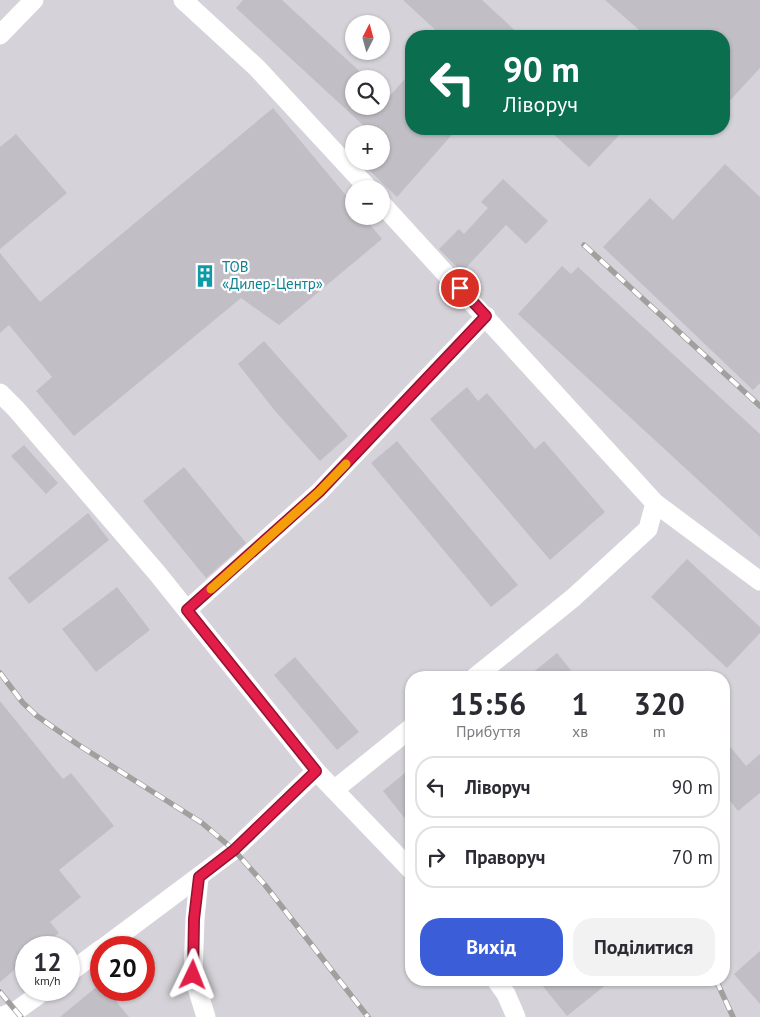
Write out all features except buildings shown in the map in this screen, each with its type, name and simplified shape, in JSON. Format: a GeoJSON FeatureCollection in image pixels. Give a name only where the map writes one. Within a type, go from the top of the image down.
{"type":"FeatureCollection","features":[{"type":"Feature","properties":{"kind":"lane"},"geometry":{"type":"LineString","coordinates":[[0,35],[34,0]]}},
{"type":"Feature","properties":{"kind":"lane"},"geometry":{"type":"LineString","coordinates":[[183,0],[257,68],[360,180]]}},
{"type":"Feature","properties":{"kind":"lane"},"geometry":{"type":"LineString","coordinates":[[390,212],[655,503],[760,581]]}},
{"type":"Feature","properties":{"kind":"lane"},"geometry":{"type":"LineString","coordinates":[[187,610],[319,492],[486,316]]}},
{"type":"Feature","properties":{"kind":"lane"},"geometry":{"type":"LineString","coordinates":[[0,393],[16,409],[151,566],[316,771],[405,864]]}},
{"type":"Feature","properties":{"kind":"lane"},"geometry":{"type":"LineString","coordinates":[[483,671],[573,598],[648,529],[655,503]]}},
{"type":"Feature","properties":{"kind":"lane"},"geometry":{"type":"LineString","coordinates":[[334,790],[405,733]]}},
{"type":"Feature","properties":{"kind":"lane"},"geometry":{"type":"LineString","coordinates":[[118,936],[234,850],[316,771]]}},
{"type":"Feature","properties":{"kind":"lane"},"geometry":{"type":"LineString","coordinates":[[199,877],[194,919],[193,975],[206,1017]]}},
{"type":"Feature","properties":{"kind":"lane"},"geometry":{"type":"LineString","coordinates":[[500,986],[516,1017]]}},
{"type":"Feature","properties":{"kind":"lane"},"geometry":{"type":"LineString","coordinates":[[0,1017],[16,1011],[30,1001]]}},
{"type":"Feature","properties":{"kind":"shaded area"},"geometry":{"type":"Polygon","coordinates":[[[0,0],[760,0],[760,1017],[0,1017],[0,0]]]}},
{"type":"Feature","properties":{"kind":"railway"},"geometry":{"type":"LineString","coordinates":[[584,245],[760,406]]}},
{"type":"Feature","properties":{"kind":"railway"},"geometry":{"type":"LineString","coordinates":[[0,673],[23,703],[37,716],[77,744],[202,823],[234,850],[265,885],[368,1017]]}},
{"type":"Feature","properties":{"kind":"railway"},"geometry":{"type":"LineString","coordinates":[[719,986],[733,1017]]}},
{"type":"Feature","properties":{"kind":"railway"},"geometry":{"type":"LineString","coordinates":[[0,992],[21,1017]]}},
{"type":"Feature","properties":{"kind":"slow traffic"},"geometry":{"type":"LineString","coordinates":[[211,589],[319,492],[346,464]]}},
{"type":"Feature","properties":{"kind":"place","name":"ТОВ «Дилер-Центр»"},"geometry":{"type":"Point","coordinates":[205,276]}},
{"type":"Feature","properties":{"kind":"route"},"geometry":{"type":"LineString","coordinates":[[193,975],[194,919],[199,877],[234,850],[316,771],[187,610],[319,492],[486,316],[460,288]]}}]}
